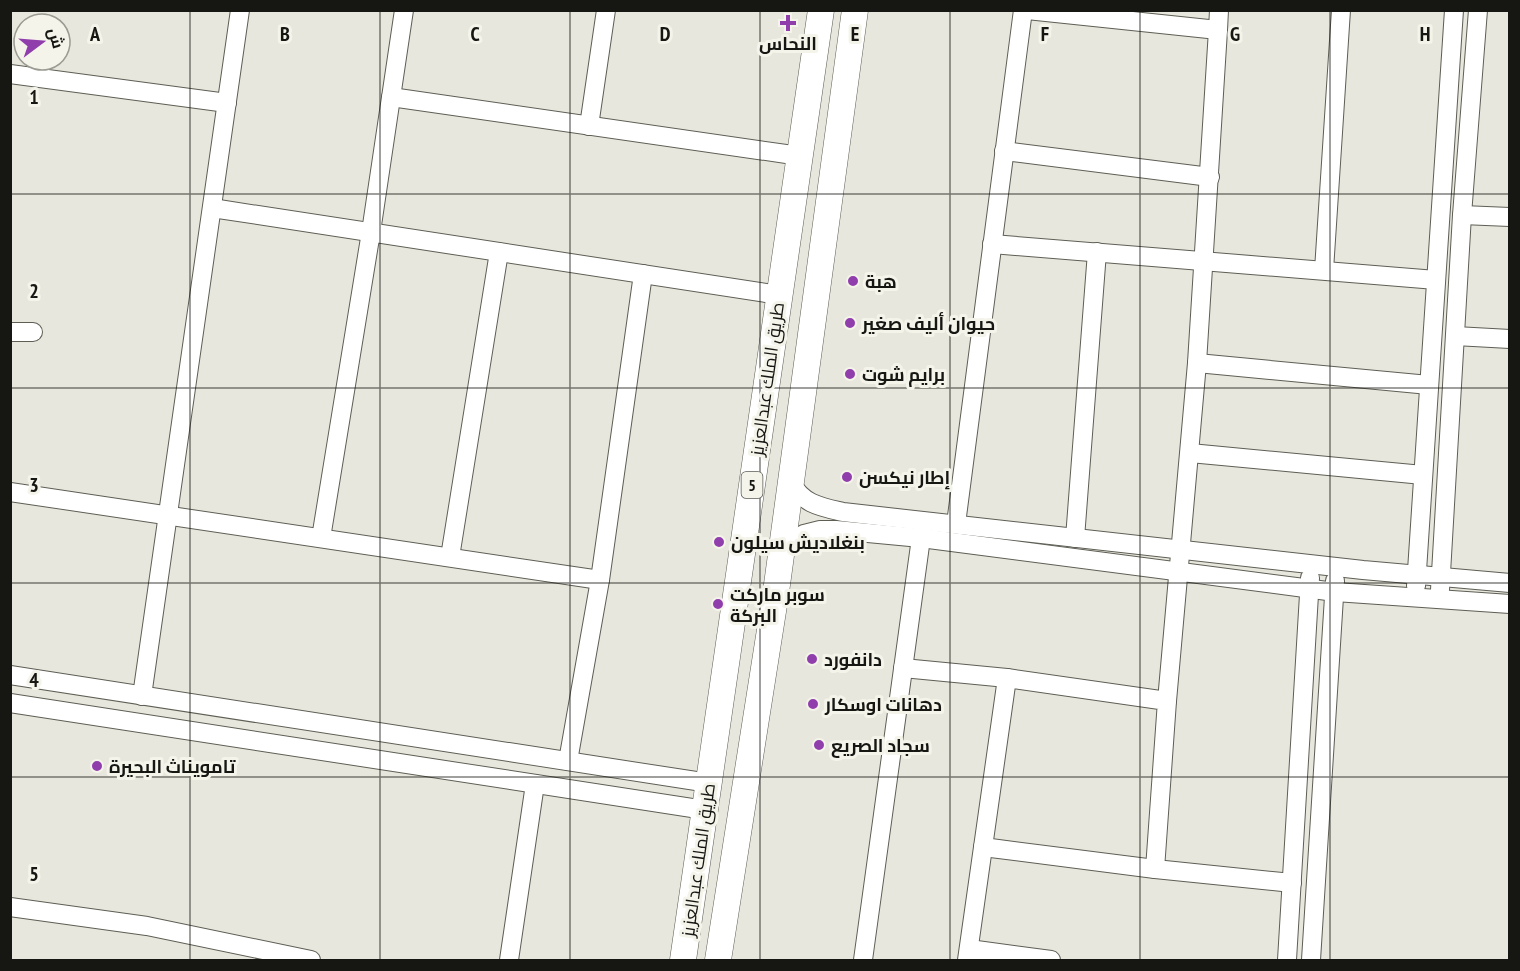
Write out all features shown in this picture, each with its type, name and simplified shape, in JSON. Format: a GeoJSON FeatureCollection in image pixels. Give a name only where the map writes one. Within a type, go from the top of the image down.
{"type":"FeatureCollection","features":[{"type":"Feature","properties":{"kind":"highway","name":"طريق الملك عبدالعزيز"},"geometry":{"type":"LineString","coordinates":[[683,960],[821,10]]}},
{"type":"Feature","properties":{"kind":"highway","name":"طريق الملك عبدالعزيز"},"geometry":{"type":"LineString","coordinates":[[718,960],[782,550],[855,10]]}},
{"type":"Feature","properties":{"kind":"street"},"geometry":{"type":"LineString","coordinates":[[142,696],[240,10]]}},
{"type":"Feature","properties":{"kind":"street"},"geometry":{"type":"LineString","coordinates":[[321,538],[371,232],[404,10]]}},
{"type":"Feature","properties":{"kind":"street"},"geometry":{"type":"LineString","coordinates":[[589,126],[606,10]]}},
{"type":"Feature","properties":{"kind":"street"},"geometry":{"type":"LineString","coordinates":[[956,524],[1023,10]]}},
{"type":"Feature","properties":{"kind":"street"},"geometry":{"type":"LineString","coordinates":[[1027,10],[1218,30]]}},
{"type":"Feature","properties":{"kind":"street"},"geometry":{"type":"LineString","coordinates":[[1155,869],[1167,701],[1197,363],[1219,10]]}},
{"type":"Feature","properties":{"kind":"street"},"geometry":{"type":"LineString","coordinates":[[1324,270],[1341,10]]}},
{"type":"Feature","properties":{"kind":"street"},"geometry":{"type":"LineString","coordinates":[[1415,599],[1454,10]]}},
{"type":"Feature","properties":{"kind":"street"},"geometry":{"type":"LineString","coordinates":[[1440,600],[1462,214],[1478,10]]}},
{"type":"Feature","properties":{"kind":"street"},"geometry":{"type":"LineString","coordinates":[[10,74],[227,102]]}},
{"type":"Feature","properties":{"kind":"street"},"geometry":{"type":"LineString","coordinates":[[391,97],[800,156]]}},
{"type":"Feature","properties":{"kind":"street"},"geometry":{"type":"LineString","coordinates":[[1004,151],[1210,177]]}},
{"type":"Feature","properties":{"kind":"street"},"geometry":{"type":"LineString","coordinates":[[212,208],[779,295]]}},
{"type":"Feature","properties":{"kind":"street"},"geometry":{"type":"LineString","coordinates":[[1462,214],[1509,217]]}},
{"type":"Feature","properties":{"kind":"street"},"geometry":{"type":"LineString","coordinates":[[992,244],[1436,280]]}},
{"type":"Feature","properties":{"kind":"street"},"geometry":{"type":"LineString","coordinates":[[450,557],[499,252]]}},
{"type":"Feature","properties":{"kind":"street"},"geometry":{"type":"LineString","coordinates":[[1075,538],[1097,252]]}},
{"type":"Feature","properties":{"kind":"street"},"geometry":{"type":"LineString","coordinates":[[568,761],[600,580],[643,274]]}},
{"type":"Feature","properties":{"kind":"street"},"geometry":{"type":"LineString","coordinates":[[10,332],[33,332]]}},
{"type":"Feature","properties":{"kind":"street"},"geometry":{"type":"LineString","coordinates":[[1455,336],[1509,339]]}},
{"type":"Feature","properties":{"kind":"street"},"geometry":{"type":"LineString","coordinates":[[1197,363],[1429,386]]}},
{"type":"Feature","properties":{"kind":"street"},"geometry":{"type":"LineString","coordinates":[[1190,453],[1423,475]]}},
{"type":"Feature","properties":{"kind":"street"},"geometry":{"type":"LineString","coordinates":[[791,482],[796,491],[808,502],[831,509],[1336,567],[1509,583]]}},
{"type":"Feature","properties":{"kind":"street"},"geometry":{"type":"LineString","coordinates":[[10,492],[600,580]]}},
{"type":"Feature","properties":{"kind":"street"},"geometry":{"type":"LineString","coordinates":[[828,530],[831,509]]}},
{"type":"Feature","properties":{"kind":"street"},"geometry":{"type":"LineString","coordinates":[[782,550],[804,534],[828,530],[921,538],[1335,592],[1509,604]]}},
{"type":"Feature","properties":{"kind":"street"},"geometry":{"type":"LineString","coordinates":[[863,960],[921,538]]}},
{"type":"Feature","properties":{"kind":"street"},"geometry":{"type":"LineString","coordinates":[[1287,960],[1311,564]]}},
{"type":"Feature","properties":{"kind":"street"},"geometry":{"type":"LineString","coordinates":[[1311,960],[1336,567]]}},
{"type":"Feature","properties":{"kind":"street"},"geometry":{"type":"LineString","coordinates":[[903,668],[1007,678],[1167,701]]}},
{"type":"Feature","properties":{"kind":"street"},"geometry":{"type":"LineString","coordinates":[[10,675],[709,783]]}},
{"type":"Feature","properties":{"kind":"street"},"geometry":{"type":"LineString","coordinates":[[1007,678],[968,955],[1051,960]]}},
{"type":"Feature","properties":{"kind":"street"},"geometry":{"type":"LineString","coordinates":[[10,703],[705,810]]}},
{"type":"Feature","properties":{"kind":"street"},"geometry":{"type":"LineString","coordinates":[[509,960],[535,784]]}},
{"type":"Feature","properties":{"kind":"street"},"geometry":{"type":"LineString","coordinates":[[983,847],[1155,869],[1292,883]]}},
{"type":"Feature","properties":{"kind":"street"},"geometry":{"type":"LineString","coordinates":[[10,907],[147,926],[311,960]]}},
{"type":"Feature","properties":{"kind":"place","name":"النحاس"},"geometry":{"type":"Point","coordinates":[788,23]}},
{"type":"Feature","properties":{"kind":"place","name":"هبة"},"geometry":{"type":"Point","coordinates":[853,281]}},
{"type":"Feature","properties":{"kind":"place","name":"حيوان أليف صغير"},"geometry":{"type":"Point","coordinates":[850,323]}},
{"type":"Feature","properties":{"kind":"place","name":"برايم شوت"},"geometry":{"type":"Point","coordinates":[850,374]}},
{"type":"Feature","properties":{"kind":"place","name":"إطار نيكسن"},"geometry":{"type":"Point","coordinates":[847,477]}},
{"type":"Feature","properties":{"kind":"place","name":"بنغلاديش سيلون"},"geometry":{"type":"Point","coordinates":[719,542]}},
{"type":"Feature","properties":{"kind":"place","name":"سوبر ماركت البركة"},"geometry":{"type":"Point","coordinates":[718,604]}},
{"type":"Feature","properties":{"kind":"place","name":"دانفورد"},"geometry":{"type":"Point","coordinates":[812,659]}},
{"type":"Feature","properties":{"kind":"place","name":"دهانات اوسكار"},"geometry":{"type":"Point","coordinates":[813,704]}},
{"type":"Feature","properties":{"kind":"place","name":"سجاد الصريع"},"geometry":{"type":"Point","coordinates":[819,745]}},
{"type":"Feature","properties":{"kind":"place","name":"تامويناث البحيرة"},"geometry":{"type":"Point","coordinates":[97,766]}}]}
